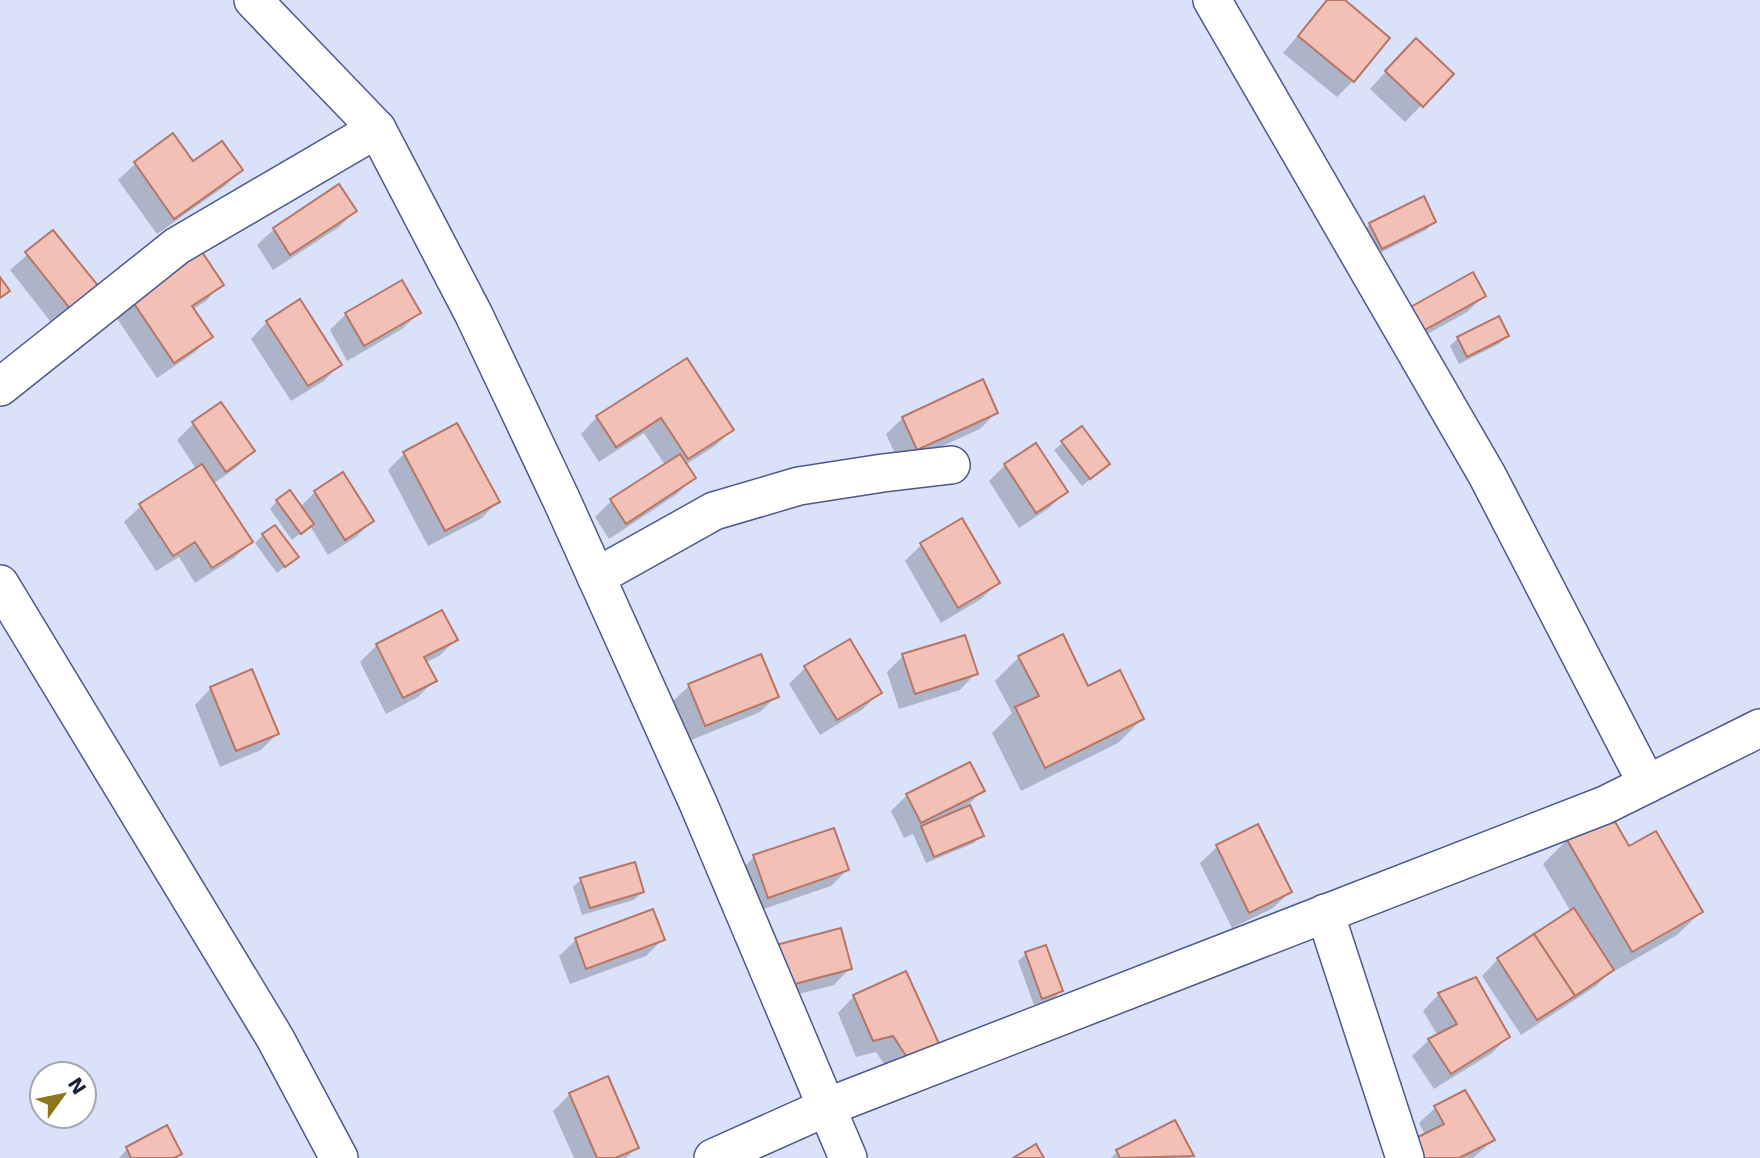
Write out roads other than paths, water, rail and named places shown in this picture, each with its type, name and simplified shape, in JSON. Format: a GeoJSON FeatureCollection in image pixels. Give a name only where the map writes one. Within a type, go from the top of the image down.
{"type":"FeatureCollection","features":[{"type":"Feature","properties":{"kind":"street"},"geometry":{"type":"LineString","coordinates":[[253,0],[377,129],[474,315],[698,803],[848,1158]]}},
{"type":"Feature","properties":{"kind":"street"},"geometry":{"type":"LineString","coordinates":[[1212,0],[1487,475],[1647,784]]}},
{"type":"Feature","properties":{"kind":"street"},"geometry":{"type":"LineString","coordinates":[[0,387],[177,246],[377,129]]}},
{"type":"Feature","properties":{"kind":"street"},"geometry":{"type":"LineString","coordinates":[[596,577],[714,511],[799,485],[951,466]]}},
{"type":"Feature","properties":{"kind":"street"},"geometry":{"type":"LineString","coordinates":[[0,584],[275,1038],[339,1158]]}},
{"type":"Feature","properties":{"kind":"street"},"geometry":{"type":"LineString","coordinates":[[713,1158],[827,1107],[1605,805],[1760,728]]}},
{"type":"Feature","properties":{"kind":"street"},"geometry":{"type":"LineString","coordinates":[[1325,914],[1405,1158]]}}]}
